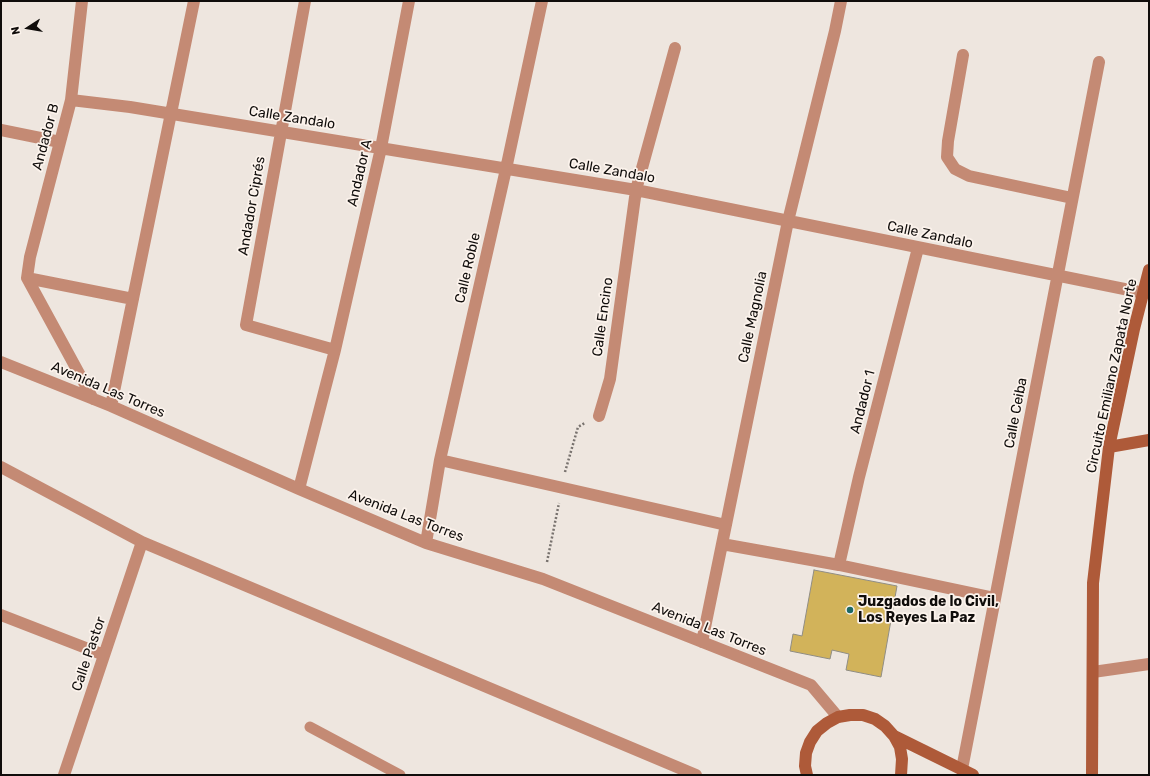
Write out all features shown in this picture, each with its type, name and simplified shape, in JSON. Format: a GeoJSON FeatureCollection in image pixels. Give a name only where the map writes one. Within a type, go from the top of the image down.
{"type":"FeatureCollection","features":[{"type":"Feature","properties":{"kind":"main road","name":"Circuito Emiliano Zapata Norte"},"geometry":{"type":"LineString","coordinates":[[1092,775],[1093,583],[1110,447],[1134,330],[1149,270]]}},
{"type":"Feature","properties":{"kind":"main road"},"geometry":{"type":"LineString","coordinates":[[1110,447],[1149,440]]}},
{"type":"Feature","properties":{"kind":"main road"},"geometry":{"type":"LineString","coordinates":[[807,775],[805,766],[806,753],[810,742],[817,731],[826,723],[838,717],[850,715],[863,715],[869,717],[885,726],[894,736],[900,747],[902,759],[901,775]]}},
{"type":"Feature","properties":{"kind":"main road"},"geometry":{"type":"LineString","coordinates":[[894,736],[973,775]]}},
{"type":"Feature","properties":{"kind":"street","name":"Andador B"},"geometry":{"type":"LineString","coordinates":[[27,278],[30,257],[70,100],[82,1]]}},
{"type":"Feature","properties":{"kind":"street"},"geometry":{"type":"LineString","coordinates":[[111,406],[194,1]]}},
{"type":"Feature","properties":{"kind":"street","name":"Andador Ciprés"},"geometry":{"type":"LineString","coordinates":[[305,1],[246,325],[335,350]]}},
{"type":"Feature","properties":{"kind":"street","name":"Andador A"},"geometry":{"type":"LineString","coordinates":[[299,489],[335,350],[381,148],[409,1]]}},
{"type":"Feature","properties":{"kind":"street","name":"Calle Roble"},"geometry":{"type":"LineString","coordinates":[[426,543],[440,460],[506,169],[542,1]]}},
{"type":"Feature","properties":{"kind":"street","name":"Calle Magnolia"},"geometry":{"type":"LineString","coordinates":[[702,642],[788,221],[841,1]]}},
{"type":"Feature","properties":{"kind":"street","name":"Calle Encino"},"geometry":{"type":"LineString","coordinates":[[599,416],[610,379],[636,190],[675,48]]}},
{"type":"Feature","properties":{"kind":"street"},"geometry":{"type":"LineString","coordinates":[[963,55],[948,141],[947,157],[956,169],[969,176],[1072,198]]}},
{"type":"Feature","properties":{"kind":"street","name":"Calle Ceiba"},"geometry":{"type":"LineString","coordinates":[[962,769],[1099,62]]}},
{"type":"Feature","properties":{"kind":"street","name":"Calle Zandalo"},"geometry":{"type":"LineString","coordinates":[[70,100],[130,107],[636,190],[1144,293]]}},
{"type":"Feature","properties":{"kind":"street"},"geometry":{"type":"LineString","coordinates":[[1,130],[60,142]]}},
{"type":"Feature","properties":{"kind":"street","name":"Andador 1"},"geometry":{"type":"LineString","coordinates":[[839,565],[859,477],[918,248]]}},
{"type":"Feature","properties":{"kind":"street"},"geometry":{"type":"LineString","coordinates":[[27,278],[133,299]]}},
{"type":"Feature","properties":{"kind":"street"},"geometry":{"type":"LineString","coordinates":[[27,278],[92,399]]}},
{"type":"Feature","properties":{"kind":"street","name":"Avenida Las Torres"},"geometry":{"type":"LineString","coordinates":[[1,362],[111,406],[426,543],[543,578],[811,685],[838,717]]}},
{"type":"Feature","properties":{"kind":"street"},"geometry":{"type":"LineString","coordinates":[[440,460],[726,525]]}},
{"type":"Feature","properties":{"kind":"street"},"geometry":{"type":"LineString","coordinates":[[1,467],[142,542],[696,775]]}},
{"type":"Feature","properties":{"kind":"street","name":"Calle Pastor"},"geometry":{"type":"LineString","coordinates":[[64,775],[142,542]]}},
{"type":"Feature","properties":{"kind":"street"},"geometry":{"type":"LineString","coordinates":[[722,544],[839,565],[995,598]]}},
{"type":"Feature","properties":{"kind":"street"},"geometry":{"type":"LineString","coordinates":[[1,616],[104,655]]}},
{"type":"Feature","properties":{"kind":"street"},"geometry":{"type":"LineString","coordinates":[[1093,672],[1149,664]]}},
{"type":"Feature","properties":{"kind":"lane"},"geometry":{"type":"LineString","coordinates":[[310,727],[400,775]]}},
{"type":"Feature","properties":{"kind":"path"},"geometry":{"type":"LineString","coordinates":[[543,578],[566,469],[578,427],[599,416]]}},
{"type":"Feature","properties":{"kind":"building","name":"Juzgados de lo Civil, Los Reyes La Paz"},"geometry":{"type":"Polygon","coordinates":[[[814,570],[897,586],[881,677],[846,670],[849,654],[832,650],[830,659],[790,651],[793,634],[802,636],[814,570]]]}},
{"type":"Feature","properties":{"kind":"place","name":"Juzgados de lo Civil, Los Reyes La Paz"},"geometry":{"type":"Point","coordinates":[850,610]}}]}
